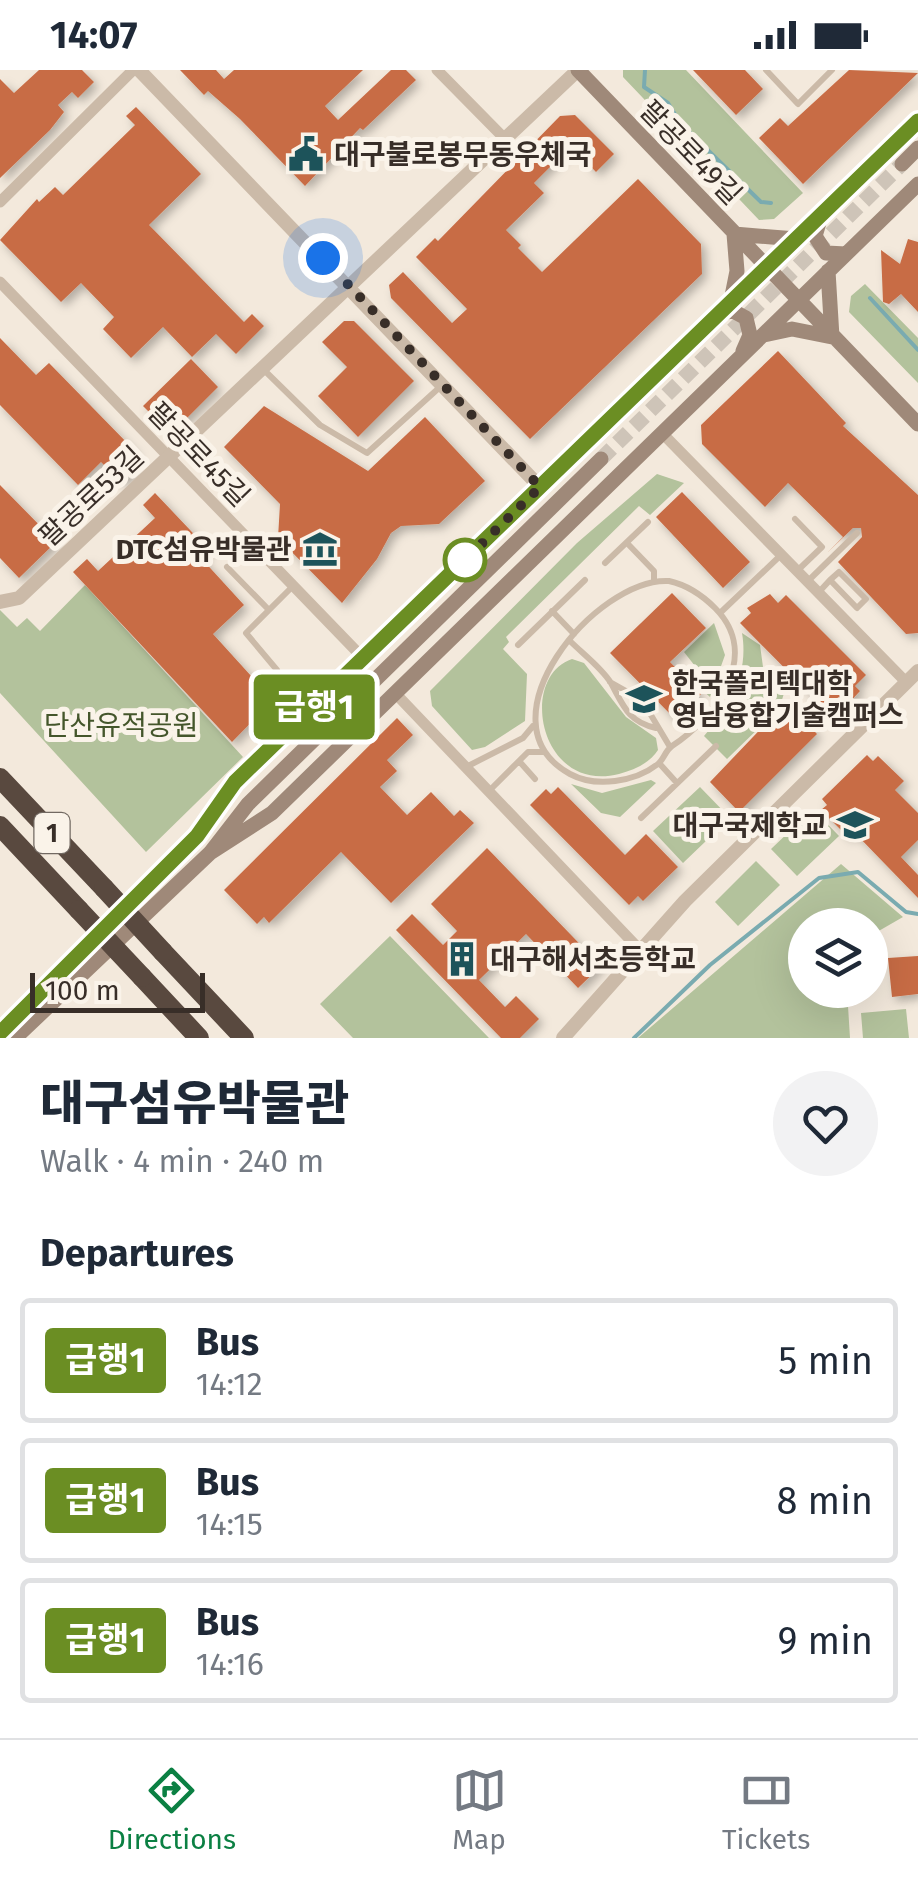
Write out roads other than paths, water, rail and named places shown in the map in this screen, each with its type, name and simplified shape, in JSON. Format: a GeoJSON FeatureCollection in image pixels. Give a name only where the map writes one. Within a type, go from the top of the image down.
{"type":"FeatureCollection","features":[{"type":"Feature","properties":{"kind":"highway","name":"1"},"geometry":{"type":"LineString","coordinates":[[0,778],[244,1038]]}},
{"type":"Feature","properties":{"kind":"highway","name":"1"},"geometry":{"type":"LineString","coordinates":[[0,826],[198,1038]]}},
{"type":"Feature","properties":{"kind":"main road","name":"팔공로49길"},"geometry":{"type":"LineString","coordinates":[[578,70],[918,424]]}},
{"type":"Feature","properties":{"kind":"main road"},"geometry":{"type":"LineString","coordinates":[[15,1038],[197,836],[235,782],[918,120]]}},
{"type":"Feature","properties":{"kind":"main road"},"geometry":{"type":"LineString","coordinates":[[902,164],[918,148]]}},
{"type":"Feature","properties":{"kind":"main road"},"geometry":{"type":"LineString","coordinates":[[0,1033],[210,853],[272,813],[918,184]]}},
{"type":"Feature","properties":{"kind":"main road"},"geometry":{"type":"LineString","coordinates":[[823,213],[815,236],[826,254],[846,254]]}},
{"type":"Feature","properties":{"kind":"main road"},"geometry":{"type":"LineString","coordinates":[[725,308],[737,271],[734,234],[796,239]]}},
{"type":"Feature","properties":{"kind":"main road"},"geometry":{"type":"LineString","coordinates":[[764,335],[792,329],[832,337],[828,271]]}},
{"type":"Feature","properties":{"kind":"main road"},"geometry":{"type":"LineString","coordinates":[[725,308],[746,318],[750,335],[739,359]]}},
{"type":"Feature","properties":{"kind":"main road"},"geometry":{"type":"LineString","coordinates":[[210,853],[248,804],[601,460]]}},
{"type":"Feature","properties":{"kind":"main road"},"geometry":{"type":"LineString","coordinates":[[197,836],[248,804]]}},
{"type":"Feature","properties":{"kind":"street"},"geometry":{"type":"LineString","coordinates":[[0,202],[136,70],[350,285],[540,487]]}},
{"type":"Feature","properties":{"kind":"street"},"geometry":{"type":"LineString","coordinates":[[437,70],[506,140]]}},
{"type":"Feature","properties":{"kind":"street","name":"팔공로49길"},"geometry":{"type":"LineString","coordinates":[[350,285],[578,70]]}},
{"type":"Feature","properties":{"kind":"street","name":"팔공로45길"},"geometry":{"type":"LineString","coordinates":[[0,282],[364,659]]}},
{"type":"Feature","properties":{"kind":"street","name":"팔공로53길"},"geometry":{"type":"LineString","coordinates":[[0,602],[19,598],[350,285]]}},
{"type":"Feature","properties":{"kind":"street"},"geometry":{"type":"LineString","coordinates":[[563,1038],[640,950],[912,677],[796,572],[662,433]]}},
{"type":"Feature","properties":{"kind":"street"},"geometry":{"type":"LineString","coordinates":[[396,694],[640,950]]}},
{"type":"Feature","properties":{"kind":"lane"},"geometry":{"type":"LineString","coordinates":[[766,70],[798,104],[832,70]]}},
{"type":"Feature","properties":{"kind":"lane"},"geometry":{"type":"LineString","coordinates":[[262,368],[320,425],[367,452],[443,384]]}},
{"type":"Feature","properties":{"kind":"lane"},"geometry":{"type":"LineString","coordinates":[[795,519],[822,547],[796,572]]}},
{"type":"Feature","properties":{"kind":"lane"},"geometry":{"type":"LineString","coordinates":[[605,563],[648,522]]}},
{"type":"Feature","properties":{"kind":"lane"},"geometry":{"type":"LineString","coordinates":[[807,582],[857,533]]}},
{"type":"Feature","properties":{"kind":"lane"},"geometry":{"type":"LineString","coordinates":[[626,542],[655,572],[654,582]]}},
{"type":"Feature","properties":{"kind":"lane"},"geometry":{"type":"LineString","coordinates":[[720,612],[780,555]]}},
{"type":"Feature","properties":{"kind":"lane"},"geometry":{"type":"LineString","coordinates":[[228,567],[268,608]]}},
{"type":"Feature","properties":{"kind":"lane"},"geometry":{"type":"LineString","coordinates":[[818,592],[830,580],[839,572],[866,598],[857,608],[830,580]]}},
{"type":"Feature","properties":{"kind":"lane"},"geometry":{"type":"LineString","coordinates":[[518,645],[585,580]]}},
{"type":"Feature","properties":{"kind":"lane"},"geometry":{"type":"LineString","coordinates":[[466,767],[529,733],[536,720],[543,678],[572,637],[621,597],[654,582],[686,586],[720,612],[734,642],[731,676],[706,719],[686,740],[670,747],[659,763],[631,777],[597,782],[568,772],[544,752],[532,750],[489,790]]}},
{"type":"Feature","properties":{"kind":"lane"},"geometry":{"type":"LineString","coordinates":[[277,670],[246,633],[293,586]]}},
{"type":"Feature","properties":{"kind":"lane"},"geometry":{"type":"LineString","coordinates":[[552,611],[610,682],[624,709],[638,722],[656,728]]}},
{"type":"Feature","properties":{"kind":"lane"},"geometry":{"type":"LineString","coordinates":[[610,682],[642,700],[670,747]]}},
{"type":"Feature","properties":{"kind":"lane"},"geometry":{"type":"LineString","coordinates":[[536,720],[544,752]]}},
{"type":"Feature","properties":{"kind":"lane"},"geometry":{"type":"LineString","coordinates":[[641,818],[716,746]]}},
{"type":"Feature","properties":{"kind":"lane"},"geometry":{"type":"LineString","coordinates":[[504,749],[535,778]]}},
{"type":"Feature","properties":{"kind":"lane"},"geometry":{"type":"LineString","coordinates":[[659,763],[677,783]]}},
{"type":"Feature","properties":{"kind":"waterway"},"geometry":{"type":"LineString","coordinates":[[645,70],[644,87],[668,103],[681,124],[761,202],[771,203]]}},
{"type":"Feature","properties":{"kind":"waterway"},"geometry":{"type":"LineString","coordinates":[[870,298],[918,350]]}},
{"type":"Feature","properties":{"kind":"waterway"},"geometry":{"type":"LineString","coordinates":[[634,1038],[710,965],[819,878],[858,872],[906,912],[918,914]]}},
{"type":"Feature","properties":{"kind":"tunnel"},"geometry":{"type":"LineString","coordinates":[[601,459],[902,164]]}},
{"type":"Feature","properties":{"kind":"place","name":"대구불로봉무동우체국"},"geometry":{"type":"Point","coordinates":[306,154]}},
{"type":"Feature","properties":{"kind":"place","name":"DTC섬유박물관"},"geometry":{"type":"Point","coordinates":[320,549]}},
{"type":"Feature","properties":{"kind":"place","name":"한국폴리텍대학 영남융합기술캠퍼스"},"geometry":{"type":"Point","coordinates":[644,699]}},
{"type":"Feature","properties":{"kind":"place","name":"대구국제학교"},"geometry":{"type":"Point","coordinates":[855,825]}},
{"type":"Feature","properties":{"kind":"place","name":"대구해서초등학교"},"geometry":{"type":"Point","coordinates":[462,959]}},
{"type":"Feature","properties":{"kind":"park label","name":"단산유적공원"},"geometry":{"type":"Point","coordinates":[121,725]}}]}
